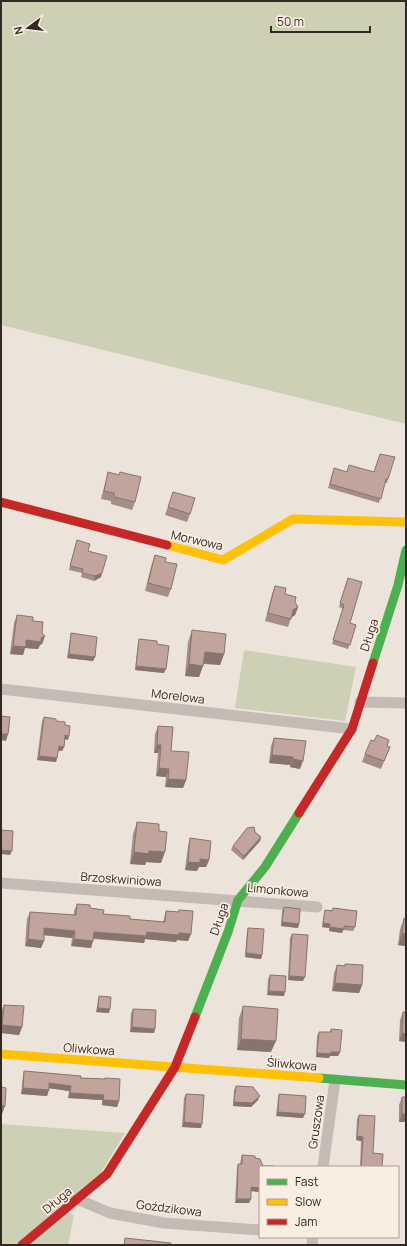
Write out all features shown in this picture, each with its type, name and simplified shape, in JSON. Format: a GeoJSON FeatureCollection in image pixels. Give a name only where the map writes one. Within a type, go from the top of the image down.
{"type":"FeatureCollection","features":[{"type":"Feature","properties":{"kind":"street","name":"Morwowa"},"geometry":{"type":"LineString","coordinates":[[1,502],[223,560],[293,519],[406,522]]}},
{"type":"Feature","properties":{"kind":"street","name":"Długa"},"geometry":{"type":"LineString","coordinates":[[22,1245],[107,1174],[175,1067],[228,932],[238,900],[265,867],[352,729],[398,585],[406,550]]}},
{"type":"Feature","properties":{"kind":"street","name":"Morelowa"},"geometry":{"type":"LineString","coordinates":[[1,689],[352,729]]}},
{"type":"Feature","properties":{"kind":"street"},"geometry":{"type":"LineString","coordinates":[[360,702],[406,703]]}},
{"type":"Feature","properties":{"kind":"street","name":"Brzoskwiniowa"},"geometry":{"type":"LineString","coordinates":[[1,883],[238,900]]}},
{"type":"Feature","properties":{"kind":"street","name":"Limonkowa"},"geometry":{"type":"LineString","coordinates":[[238,900],[316,906]]}},
{"type":"Feature","properties":{"kind":"street","name":"Oliwkowa"},"geometry":{"type":"LineString","coordinates":[[1,1054],[175,1067]]}},
{"type":"Feature","properties":{"kind":"street","name":"Śliwkowa"},"geometry":{"type":"LineString","coordinates":[[175,1067],[406,1085]]}},
{"type":"Feature","properties":{"kind":"street","name":"Gruszowa"},"geometry":{"type":"LineString","coordinates":[[323,1166],[335,1080]]}},
{"type":"Feature","properties":{"kind":"street","name":"Goździkowa"},"geometry":{"type":"LineString","coordinates":[[77,1199],[110,1213],[126,1216],[164,1222],[259,1230]]}},
{"type":"Feature","properties":{"kind":"green space"},"geometry":{"type":"Polygon","coordinates":[[[1,1],[406,1],[406,424],[1,325],[1,1]]]}},
{"type":"Feature","properties":{"kind":"green space"},"geometry":{"type":"Polygon","coordinates":[[[244,650],[356,667],[345,721],[235,708],[244,650]]]}},
{"type":"Feature","properties":{"kind":"green space"},"geometry":{"type":"Polygon","coordinates":[[[1,1124],[125,1133],[100,1174],[15,1245],[1,1245],[1,1124]]]}},
{"type":"Feature","properties":{"kind":"green space"},"geometry":{"type":"Polygon","coordinates":[[[68,1212],[74,1215],[68,1245],[28,1245],[68,1212]]]}},
{"type":"Feature","properties":{"kind":"building"},"geometry":{"type":"Polygon","coordinates":[[[380,454],[395,457],[388,479],[386,479],[381,499],[330,484],[334,468],[347,472],[349,465],[374,472],[380,454]]]}},
{"type":"Feature","properties":{"kind":"building"},"geometry":{"type":"Polygon","coordinates":[[[108,472],[119,475],[120,472],[141,477],[135,502],[114,497],[114,493],[104,491],[108,472]]]}},
{"type":"Feature","properties":{"kind":"building"},"geometry":{"type":"Polygon","coordinates":[[[173,492],[195,498],[190,514],[168,507],[173,492]]]}},
{"type":"Feature","properties":{"kind":"building"},"geometry":{"type":"Polygon","coordinates":[[[77,540],[90,544],[88,551],[107,556],[102,573],[95,576],[82,573],[83,569],[70,566],[77,540]]]}},
{"type":"Feature","properties":{"kind":"building"},"geometry":{"type":"Polygon","coordinates":[[[155,555],[166,558],[165,562],[177,564],[171,589],[148,583],[155,555]]]}},
{"type":"Feature","properties":{"kind":"building"},"geometry":{"type":"Polygon","coordinates":[[[348,578],[362,582],[350,623],[356,625],[350,645],[333,640],[344,605],[340,603],[348,578]]]}},
{"type":"Feature","properties":{"kind":"building"},"geometry":{"type":"Polygon","coordinates":[[[275,586],[286,588],[285,594],[296,597],[295,602],[298,607],[293,610],[291,619],[268,613],[275,586]]]}},
{"type":"Feature","properties":{"kind":"building"},"geometry":{"type":"Polygon","coordinates":[[[17,615],[33,617],[33,621],[43,622],[42,633],[45,636],[41,638],[41,642],[26,640],[26,647],[13,646],[17,615]]]}},
{"type":"Feature","properties":{"kind":"building"},"geometry":{"type":"Polygon","coordinates":[[[192,630],[226,634],[224,654],[205,652],[203,666],[189,664],[192,630]]]}},
{"type":"Feature","properties":{"kind":"building"},"geometry":{"type":"Polygon","coordinates":[[[71,633],[97,637],[95,657],[69,654],[71,633]]]}},
{"type":"Feature","properties":{"kind":"building"},"geometry":{"type":"Polygon","coordinates":[[[139,639],[157,641],[157,644],[169,646],[166,669],[136,666],[139,639]]]}},
{"type":"Feature","properties":{"kind":"building"},"geometry":{"type":"Polygon","coordinates":[[[1,716],[10,717],[8,734],[1,734],[1,716]]]}},
{"type":"Feature","properties":{"kind":"building"},"geometry":{"type":"Polygon","coordinates":[[[44,717],[65,722],[65,725],[70,726],[69,736],[65,735],[64,747],[59,746],[57,758],[39,756],[44,717]]]}},
{"type":"Feature","properties":{"kind":"building"},"geometry":{"type":"Polygon","coordinates":[[[158,726],[173,727],[171,751],[189,752],[186,780],[168,779],[169,769],[159,768],[161,745],[157,745],[158,726]]]}},
{"type":"Feature","properties":{"kind":"building"},"geometry":{"type":"Polygon","coordinates":[[[377,735],[389,740],[387,746],[390,747],[384,761],[365,754],[371,740],[374,741],[377,735]]]}},
{"type":"Feature","properties":{"kind":"building"},"geometry":{"type":"Polygon","coordinates":[[[274,738],[306,741],[303,761],[293,759],[293,757],[272,755],[274,738]]]}},
{"type":"Feature","properties":{"kind":"building"},"geometry":{"type":"Polygon","coordinates":[[[137,822],[159,824],[159,831],[167,832],[165,852],[149,851],[149,854],[134,852],[137,822]]]}},
{"type":"Feature","properties":{"kind":"building"},"geometry":{"type":"Polygon","coordinates":[[[254,827],[255,832],[261,837],[244,856],[233,846],[247,828],[254,827]]]}},
{"type":"Feature","properties":{"kind":"building"},"geometry":{"type":"Polygon","coordinates":[[[1,830],[13,831],[12,851],[1,850],[1,830]]]}},
{"type":"Feature","properties":{"kind":"building"},"geometry":{"type":"Polygon","coordinates":[[[190,838],[211,841],[209,860],[200,859],[200,863],[188,862],[190,838]]]}},
{"type":"Feature","properties":{"kind":"building"},"geometry":{"type":"Polygon","coordinates":[[[77,904],[90,905],[90,908],[104,910],[103,914],[130,916],[130,919],[165,922],[166,911],[193,911],[191,934],[179,933],[178,935],[147,932],[146,936],[94,932],[93,941],[74,939],[75,931],[44,928],[44,941],[28,939],[30,912],[76,915],[77,904]]]}},
{"type":"Feature","properties":{"kind":"building"},"geometry":{"type":"Polygon","coordinates":[[[284,907],[300,909],[299,924],[282,922],[284,907]]]}},
{"type":"Feature","properties":{"kind":"building"},"geometry":{"type":"Polygon","coordinates":[[[333,908],[357,911],[355,927],[344,926],[344,929],[330,927],[330,924],[323,923],[325,910],[332,911],[333,908]]]}},
{"type":"Feature","properties":{"kind":"building"},"geometry":{"type":"Polygon","coordinates":[[[404,918],[406,918],[406,934],[402,933],[404,918]]]}},
{"type":"Feature","properties":{"kind":"building"},"geometry":{"type":"Polygon","coordinates":[[[248,928],[264,929],[262,955],[246,953],[248,928]]]}},
{"type":"Feature","properties":{"kind":"building"},"geometry":{"type":"Polygon","coordinates":[[[292,934],[308,935],[305,977],[289,976],[292,934]]]}},
{"type":"Feature","properties":{"kind":"building"},"geometry":{"type":"Polygon","coordinates":[[[345,964],[363,965],[362,985],[335,983],[337,965],[345,966],[345,964]]]}},
{"type":"Feature","properties":{"kind":"building"},"geometry":{"type":"Polygon","coordinates":[[[270,975],[286,976],[285,992],[269,991],[270,975]]]}},
{"type":"Feature","properties":{"kind":"building"},"geometry":{"type":"Polygon","coordinates":[[[99,996],[111,997],[110,1009],[98,1008],[99,996]]]}},
{"type":"Feature","properties":{"kind":"building"},"geometry":{"type":"Polygon","coordinates":[[[4,1005],[24,1006],[22,1027],[2,1025],[4,1005]]]}},
{"type":"Feature","properties":{"kind":"building"},"geometry":{"type":"Polygon","coordinates":[[[243,1006],[278,1009],[276,1041],[241,1039],[243,1006]]]}},
{"type":"Feature","properties":{"kind":"building"},"geometry":{"type":"Polygon","coordinates":[[[133,1009],[156,1010],[155,1029],[132,1027],[133,1009]]]}},
{"type":"Feature","properties":{"kind":"building"},"geometry":{"type":"Polygon","coordinates":[[[403,1012],[406,1012],[406,1034],[402,1033],[403,1012]]]}},
{"type":"Feature","properties":{"kind":"building"},"geometry":{"type":"Polygon","coordinates":[[[331,1029],[342,1030],[340,1052],[331,1052],[330,1054],[317,1053],[319,1032],[331,1032],[331,1029]]]}},
{"type":"Feature","properties":{"kind":"building"},"geometry":{"type":"Polygon","coordinates":[[[24,1071],[81,1076],[80,1078],[120,1079],[119,1101],[103,1100],[104,1095],[70,1093],[71,1086],[49,1083],[49,1090],[23,1088],[24,1071]]]}},
{"type":"Feature","properties":{"kind":"building"},"geometry":{"type":"Polygon","coordinates":[[[236,1086],[253,1087],[260,1096],[252,1103],[234,1102],[236,1086]]]}},
{"type":"Feature","properties":{"kind":"building"},"geometry":{"type":"Polygon","coordinates":[[[1,1087],[6,1088],[5,1106],[1,1105],[1,1087]]]}},
{"type":"Feature","properties":{"kind":"building"},"geometry":{"type":"Polygon","coordinates":[[[186,1094],[204,1095],[202,1124],[184,1122],[186,1094]]]}},
{"type":"Feature","properties":{"kind":"building"},"geometry":{"type":"Polygon","coordinates":[[[279,1094],[306,1096],[305,1114],[278,1112],[279,1094]]]}},
{"type":"Feature","properties":{"kind":"building"},"geometry":{"type":"Polygon","coordinates":[[[402,1097],[406,1097],[406,1114],[402,1114],[402,1097]]]}},
{"type":"Feature","properties":{"kind":"building"},"geometry":{"type":"Polygon","coordinates":[[[359,1115],[375,1116],[373,1153],[383,1154],[382,1166],[361,1166],[363,1137],[357,1136],[359,1115]]]}},
{"type":"Feature","properties":{"kind":"building"},"geometry":{"type":"Polygon","coordinates":[[[242,1155],[255,1156],[255,1158],[260,1159],[263,1166],[259,1166],[259,1188],[251,1187],[251,1199],[237,1199],[238,1164],[242,1164],[242,1155]]]}},
{"type":"Feature","properties":{"kind":"building"},"geometry":{"type":"Polygon","coordinates":[[[125,1238],[171,1243],[171,1245],[124,1245],[125,1238]]]}},
{"type":"Feature","properties":{"kind":"traffic: fast"},"geometry":{"type":"LineString","coordinates":[[373,663],[398,585],[406,550]]}},
{"type":"Feature","properties":{"kind":"traffic: fast"},"geometry":{"type":"LineString","coordinates":[[195,1017],[228,932],[238,900],[265,867],[299,813]]}},
{"type":"Feature","properties":{"kind":"traffic: fast"},"geometry":{"type":"LineString","coordinates":[[319,1078],[406,1085]]}},
{"type":"Feature","properties":{"kind":"traffic: slow"},"geometry":{"type":"LineString","coordinates":[[167,545],[223,560],[293,519],[406,522]]}},
{"type":"Feature","properties":{"kind":"traffic: slow"},"geometry":{"type":"LineString","coordinates":[[1,1054],[319,1078]]}},
{"type":"Feature","properties":{"kind":"traffic: jam"},"geometry":{"type":"LineString","coordinates":[[1,502],[167,545]]}},
{"type":"Feature","properties":{"kind":"traffic: jam"},"geometry":{"type":"LineString","coordinates":[[299,813],[352,729],[373,663]]}},
{"type":"Feature","properties":{"kind":"traffic: jam"},"geometry":{"type":"LineString","coordinates":[[22,1245],[107,1174],[175,1067],[195,1017]]}}]}
